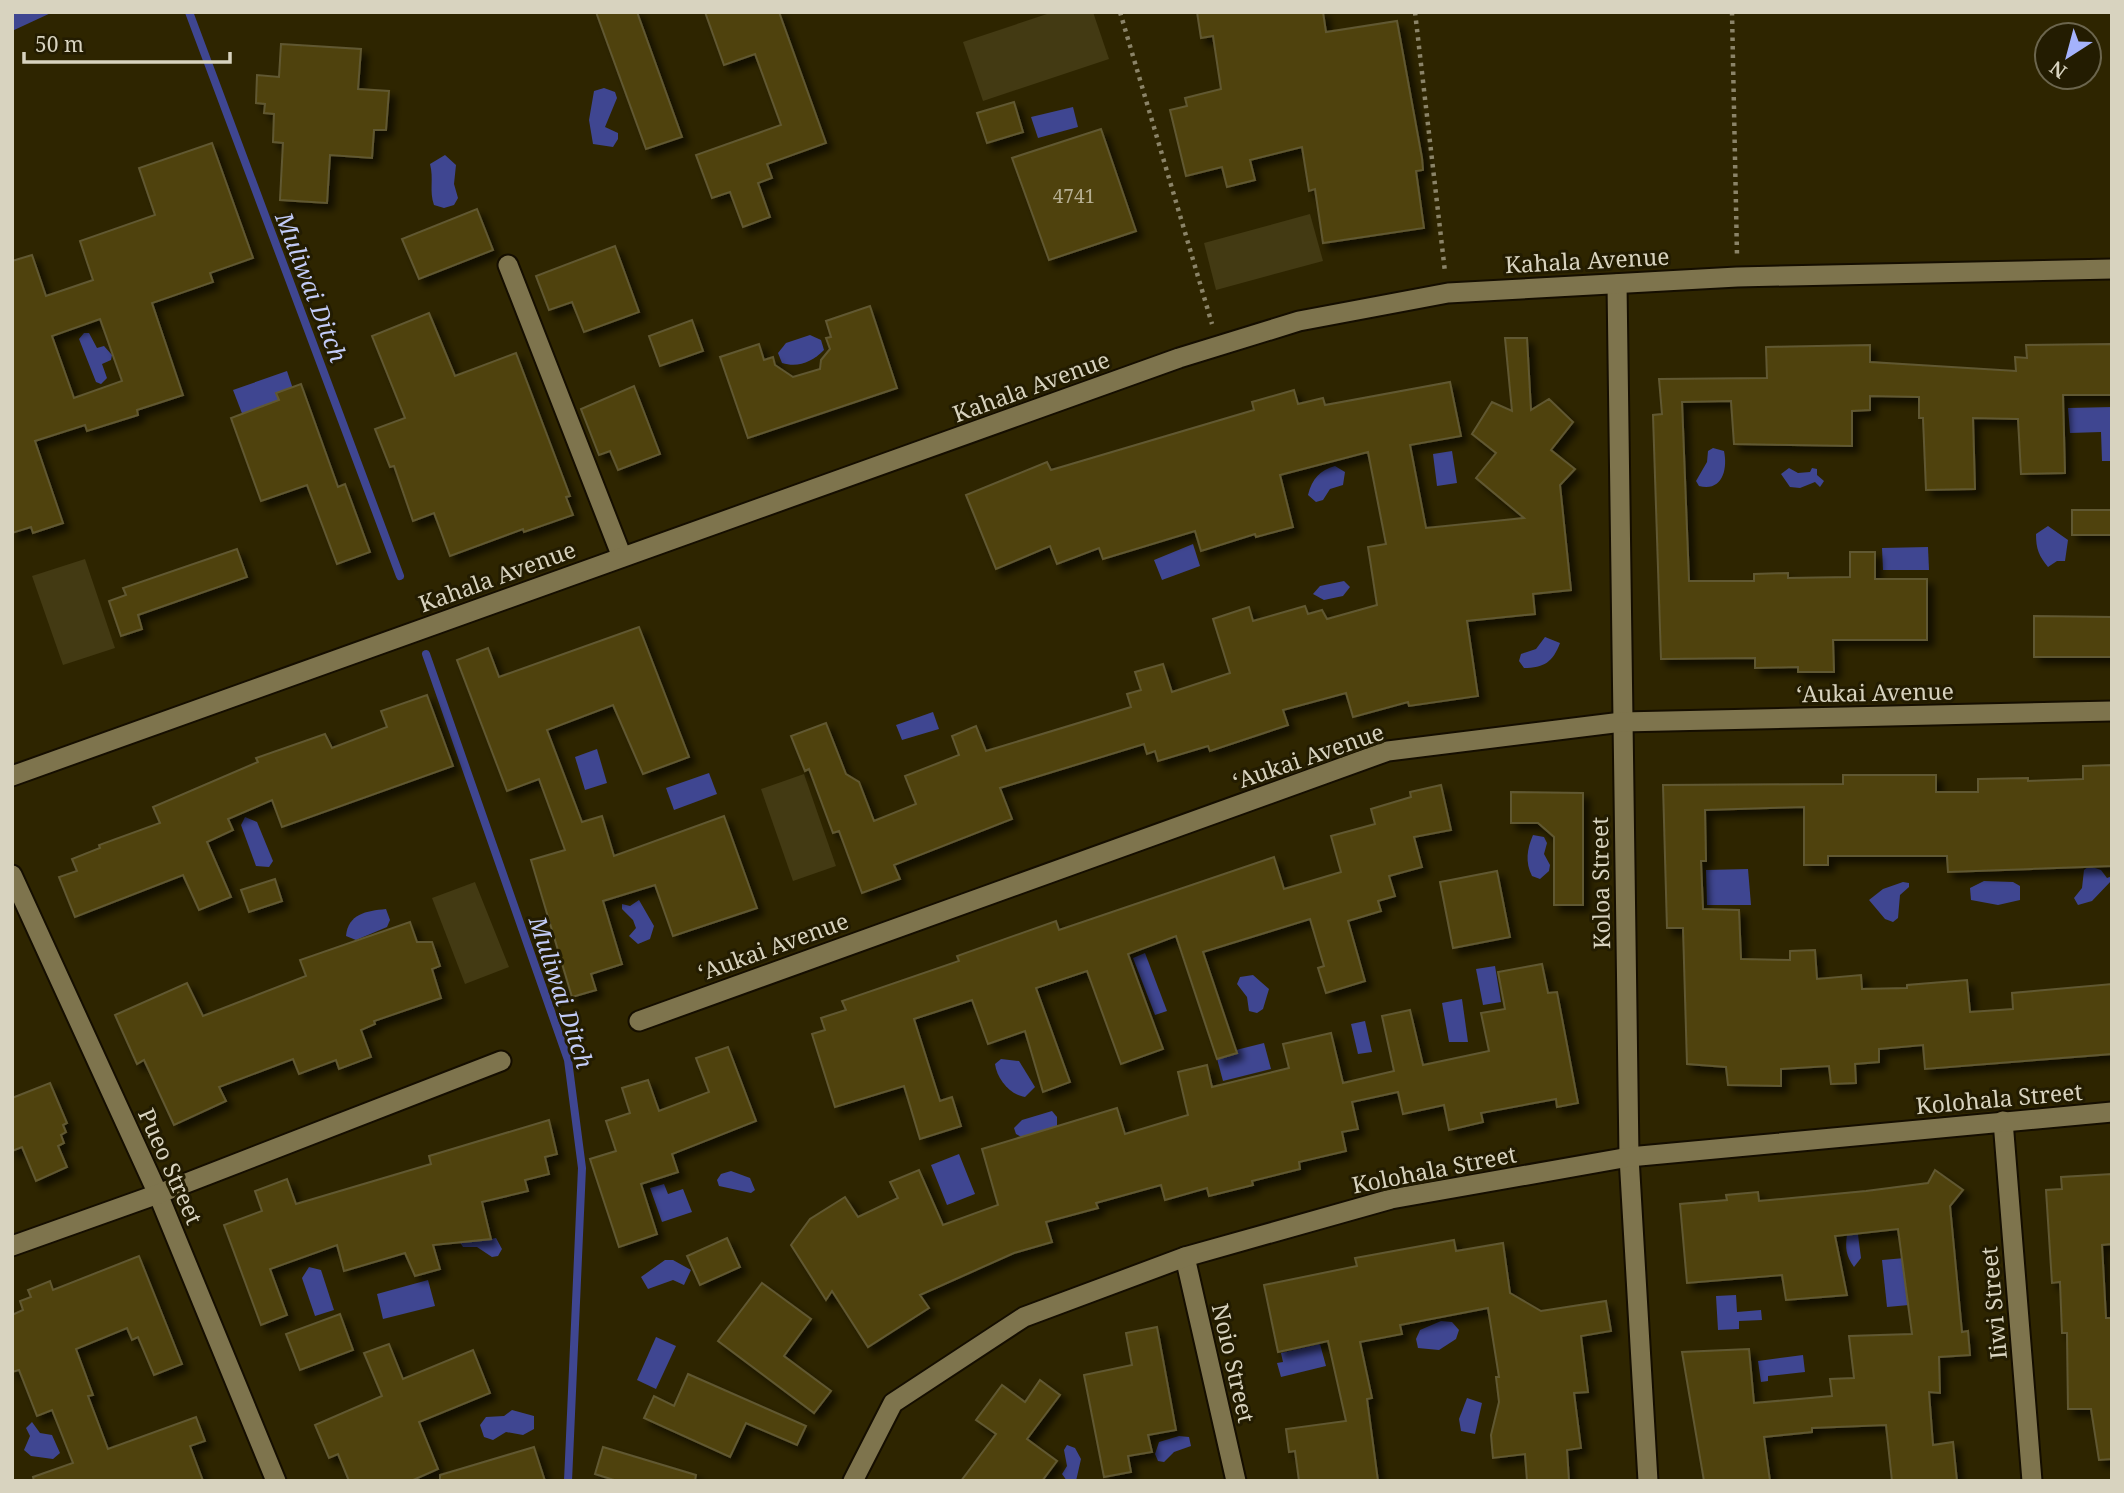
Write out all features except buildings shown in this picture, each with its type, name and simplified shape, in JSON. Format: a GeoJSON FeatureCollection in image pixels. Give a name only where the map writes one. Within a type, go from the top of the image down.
{"type":"FeatureCollection","features":[{"type":"Feature","properties":{"kind":"street"},"geometry":{"type":"LineString","coordinates":[[508,265],[622,556]]}},
{"type":"Feature","properties":{"kind":"street","name":"Kahala Avenue"},"geometry":{"type":"LineString","coordinates":[[12,776],[1218,345],[1299,321],[1448,293],[1737,277],[2112,270]]}},
{"type":"Feature","properties":{"kind":"street","name":"Koloa Street"},"geometry":{"type":"LineString","coordinates":[[1617,284],[1629,1157],[1648,1481]]}},
{"type":"Feature","properties":{"kind":"street","name":"ʻAukai Avenue"},"geometry":{"type":"LineString","coordinates":[[639,1021],[1388,751],[1622,722],[2112,711]]}},
{"type":"Feature","properties":{"kind":"street","name":"Pueo Street"},"geometry":{"type":"LineString","coordinates":[[12,875],[159,1194],[276,1481]]}},
{"type":"Feature","properties":{"kind":"street"},"geometry":{"type":"LineString","coordinates":[[12,1246],[159,1194],[502,1062]]}},
{"type":"Feature","properties":{"kind":"street","name":"Kolohala Street"},"geometry":{"type":"LineString","coordinates":[[853,1481],[893,1403],[1024,1317],[1185,1257],[1391,1199],[1629,1157],[2112,1112]]}},
{"type":"Feature","properties":{"kind":"street","name":"Iiwi Street"},"geometry":{"type":"LineString","coordinates":[[2003,1121],[2032,1481]]}},
{"type":"Feature","properties":{"kind":"street","name":"Noio Street"},"geometry":{"type":"LineString","coordinates":[[1185,1257],[1236,1481]]}},
{"type":"Feature","properties":{"kind":"path"},"geometry":{"type":"LineString","coordinates":[[1121,12],[1218,345]]}},
{"type":"Feature","properties":{"kind":"path"},"geometry":{"type":"LineString","coordinates":[[1415,12],[1448,293]]}},
{"type":"Feature","properties":{"kind":"path"},"geometry":{"type":"LineString","coordinates":[[1732,12],[1737,277]]}},
{"type":"Feature","properties":{"kind":"shaded area"},"geometry":{"type":"Polygon","coordinates":[[[12,12],[53,12],[12,31],[12,12]]]}},
{"type":"Feature","properties":{"kind":"shaded area"},"geometry":{"type":"Polygon","coordinates":[[[1053,12],[1093,12],[1109,59],[983,101],[963,42],[1053,12]]]}},
{"type":"Feature","properties":{"kind":"shaded area"},"geometry":{"type":"Polygon","coordinates":[[[604,88],[615,92],[617,98],[605,127],[618,133],[613,147],[593,144],[589,120],[594,91],[604,88]]]}},
{"type":"Feature","properties":{"kind":"shaded area"},"geometry":{"type":"Polygon","coordinates":[[[1073,107],[1078,127],[1038,138],[1031,117],[1073,107]]]}},
{"type":"Feature","properties":{"kind":"shaded area"},"geometry":{"type":"Polygon","coordinates":[[[445,155],[456,165],[454,184],[458,198],[454,205],[444,208],[434,205],[430,164],[445,155]]]}},
{"type":"Feature","properties":{"kind":"shaded area"},"geometry":{"type":"Polygon","coordinates":[[[1310,214],[1323,261],[1216,290],[1204,243],[1310,214]]]}},
{"type":"Feature","properties":{"kind":"shaded area"},"geometry":{"type":"Polygon","coordinates":[[[84,333],[89,333],[97,348],[104,346],[112,355],[111,360],[102,364],[107,378],[101,384],[96,382],[79,339],[84,333]]]}},
{"type":"Feature","properties":{"kind":"shaded area"},"geometry":{"type":"Polygon","coordinates":[[[810,335],[821,340],[824,350],[804,363],[782,363],[778,353],[786,343],[810,335]]]}},
{"type":"Feature","properties":{"kind":"shaded area"},"geometry":{"type":"Polygon","coordinates":[[[287,371],[296,398],[243,416],[233,390],[287,371]]]}},
{"type":"Feature","properties":{"kind":"shaded area"},"geometry":{"type":"Polygon","coordinates":[[[2112,407],[2112,461],[2102,461],[2101,432],[2070,433],[2068,408],[2112,407]]]}},
{"type":"Feature","properties":{"kind":"shaded area"},"geometry":{"type":"Polygon","coordinates":[[[1713,448],[1724,451],[1722,478],[1713,486],[1699,486],[1696,481],[1707,462],[1708,451],[1713,448]]]}},
{"type":"Feature","properties":{"kind":"shaded area"},"geometry":{"type":"Polygon","coordinates":[[[1452,451],[1457,483],[1437,486],[1433,454],[1452,451]]]}},
{"type":"Feature","properties":{"kind":"shaded area"},"geometry":{"type":"Polygon","coordinates":[[[1335,466],[1345,472],[1343,485],[1330,489],[1323,500],[1316,502],[1308,495],[1312,484],[1317,476],[1335,466]]]}},
{"type":"Feature","properties":{"kind":"shaded area"},"geometry":{"type":"Polygon","coordinates":[[[1789,468],[1798,473],[1817,469],[1817,475],[1824,481],[1820,487],[1815,482],[1800,488],[1790,487],[1781,474],[1789,468]]]}},
{"type":"Feature","properties":{"kind":"shaded area"},"geometry":{"type":"Polygon","coordinates":[[[2048,526],[2068,540],[2065,561],[2057,561],[2048,567],[2039,552],[2036,534],[2048,526]]]}},
{"type":"Feature","properties":{"kind":"shaded area"},"geometry":{"type":"Polygon","coordinates":[[[1193,544],[1200,566],[1162,580],[1154,560],[1193,544]]]}},
{"type":"Feature","properties":{"kind":"shaded area"},"geometry":{"type":"Polygon","coordinates":[[[1928,547],[1929,570],[1883,570],[1882,548],[1928,547]]]}},
{"type":"Feature","properties":{"kind":"shaded area"},"geometry":{"type":"Polygon","coordinates":[[[85,559],[115,648],[63,665],[32,576],[85,559]]]}},
{"type":"Feature","properties":{"kind":"shaded area"},"geometry":{"type":"Polygon","coordinates":[[[1344,581],[1350,587],[1343,596],[1324,600],[1313,594],[1320,586],[1344,581]]]}},
{"type":"Feature","properties":{"kind":"shaded area"},"geometry":{"type":"Polygon","coordinates":[[[1545,637],[1560,643],[1554,655],[1547,663],[1524,668],[1519,661],[1521,654],[1536,649],[1545,637]]]}},
{"type":"Feature","properties":{"kind":"shaded area"},"geometry":{"type":"Polygon","coordinates":[[[933,712],[939,729],[902,740],[896,725],[933,712]]]}},
{"type":"Feature","properties":{"kind":"shaded area"},"geometry":{"type":"Polygon","coordinates":[[[597,749],[607,783],[585,790],[575,757],[597,749]]]}},
{"type":"Feature","properties":{"kind":"shaded area"},"geometry":{"type":"Polygon","coordinates":[[[709,773],[717,794],[674,810],[666,788],[709,773]]]}},
{"type":"Feature","properties":{"kind":"shaded area"},"geometry":{"type":"Polygon","coordinates":[[[804,774],[836,866],[793,881],[761,789],[804,774]]]}},
{"type":"Feature","properties":{"kind":"shaded area"},"geometry":{"type":"Polygon","coordinates":[[[245,817],[257,822],[273,861],[269,867],[256,866],[241,825],[245,817]]]}},
{"type":"Feature","properties":{"kind":"shaded area"},"geometry":{"type":"Polygon","coordinates":[[[1533,835],[1544,837],[1547,843],[1544,854],[1550,865],[1549,871],[1540,879],[1532,876],[1528,866],[1528,850],[1533,835]]]}},
{"type":"Feature","properties":{"kind":"shaded area"},"geometry":{"type":"Polygon","coordinates":[[[2089,866],[2101,870],[2107,878],[2112,876],[2112,880],[2092,901],[2078,905],[2074,898],[2082,888],[2084,870],[2089,866]]]}},
{"type":"Feature","properties":{"kind":"shaded area"},"geometry":{"type":"Polygon","coordinates":[[[1748,869],[1751,905],[1707,905],[1706,870],[1748,869]]]}},
{"type":"Feature","properties":{"kind":"shaded area"},"geometry":{"type":"Polygon","coordinates":[[[1984,881],[2013,882],[2020,886],[2020,900],[1998,905],[1971,900],[1970,888],[1984,881]]]}},
{"type":"Feature","properties":{"kind":"shaded area"},"geometry":{"type":"Polygon","coordinates":[[[475,882],[509,967],[465,984],[432,898],[475,882]]]}},
{"type":"Feature","properties":{"kind":"shaded area"},"geometry":{"type":"Polygon","coordinates":[[[1903,882],[1909,883],[1909,887],[1900,895],[1898,918],[1893,922],[1885,919],[1869,900],[1883,889],[1903,882]]]}},
{"type":"Feature","properties":{"kind":"shaded area"},"geometry":{"type":"Polygon","coordinates":[[[639,900],[654,926],[650,939],[638,944],[629,936],[636,928],[633,920],[622,909],[622,904],[630,906],[639,900]]]}},
{"type":"Feature","properties":{"kind":"shaded area"},"geometry":{"type":"Polygon","coordinates":[[[386,909],[390,920],[387,927],[356,940],[346,936],[354,918],[386,909]]]}},
{"type":"Feature","properties":{"kind":"shaded area"},"geometry":{"type":"Polygon","coordinates":[[[1145,953],[1167,1011],[1155,1015],[1133,958],[1145,953]]]}},
{"type":"Feature","properties":{"kind":"shaded area"},"geometry":{"type":"Polygon","coordinates":[[[1495,966],[1501,1002],[1483,1005],[1476,969],[1495,966]]]}},
{"type":"Feature","properties":{"kind":"shaded area"},"geometry":{"type":"Polygon","coordinates":[[[1253,975],[1269,989],[1263,1009],[1257,1013],[1249,1011],[1247,997],[1237,984],[1240,977],[1253,975]]]}},
{"type":"Feature","properties":{"kind":"shaded area"},"geometry":{"type":"Polygon","coordinates":[[[1462,999],[1468,1042],[1449,1042],[1442,1003],[1462,999]]]}},
{"type":"Feature","properties":{"kind":"shaded area"},"geometry":{"type":"Polygon","coordinates":[[[1365,1021],[1372,1052],[1358,1054],[1351,1024],[1365,1021]]]}},
{"type":"Feature","properties":{"kind":"shaded area"},"geometry":{"type":"Polygon","coordinates":[[[1264,1043],[1271,1069],[1223,1081],[1216,1055],[1264,1043]]]}},
{"type":"Feature","properties":{"kind":"shaded area"},"geometry":{"type":"Polygon","coordinates":[[[1001,1059],[1019,1061],[1035,1087],[1025,1097],[1009,1090],[1001,1081],[995,1064],[1001,1059]]]}},
{"type":"Feature","properties":{"kind":"shaded area"},"geometry":{"type":"Polygon","coordinates":[[[1052,1111],[1057,1117],[1057,1126],[1025,1139],[1016,1134],[1014,1128],[1022,1120],[1052,1111]]]}},
{"type":"Feature","properties":{"kind":"shaded area"},"geometry":{"type":"Polygon","coordinates":[[[959,1154],[975,1194],[947,1205],[931,1165],[959,1154]]]}},
{"type":"Feature","properties":{"kind":"shaded area"},"geometry":{"type":"Polygon","coordinates":[[[731,1171],[750,1178],[755,1190],[751,1193],[719,1186],[717,1180],[721,1174],[731,1171]]]}},
{"type":"Feature","properties":{"kind":"shaded area"},"geometry":{"type":"Polygon","coordinates":[[[664,1184],[668,1194],[683,1189],[692,1212],[662,1222],[650,1188],[664,1184]]]}},
{"type":"Feature","properties":{"kind":"shaded area"},"geometry":{"type":"Polygon","coordinates":[[[1857,1227],[1861,1258],[1854,1267],[1848,1255],[1846,1240],[1847,1235],[1857,1227]]]}},
{"type":"Feature","properties":{"kind":"shaded area"},"geometry":{"type":"Polygon","coordinates":[[[476,1231],[491,1239],[496,1238],[502,1249],[498,1256],[492,1257],[477,1247],[463,1247],[459,1241],[476,1231]]]}},
{"type":"Feature","properties":{"kind":"shaded area"},"geometry":{"type":"Polygon","coordinates":[[[1905,1258],[1909,1305],[1887,1307],[1882,1260],[1905,1258]]]}},
{"type":"Feature","properties":{"kind":"shaded area"},"geometry":{"type":"Polygon","coordinates":[[[665,1260],[673,1260],[691,1270],[684,1285],[673,1280],[648,1289],[641,1277],[665,1260]]]}},
{"type":"Feature","properties":{"kind":"shaded area"},"geometry":{"type":"Polygon","coordinates":[[[309,1267],[321,1270],[334,1310],[315,1316],[302,1278],[309,1267]]]}},
{"type":"Feature","properties":{"kind":"shaded area"},"geometry":{"type":"Polygon","coordinates":[[[428,1280],[435,1306],[383,1319],[377,1294],[428,1280]]]}},
{"type":"Feature","properties":{"kind":"shaded area"},"geometry":{"type":"Polygon","coordinates":[[[1736,1295],[1737,1312],[1761,1310],[1762,1320],[1739,1321],[1739,1329],[1718,1330],[1716,1296],[1736,1295]]]}},
{"type":"Feature","properties":{"kind":"shaded area"},"geometry":{"type":"Polygon","coordinates":[[[1441,1321],[1452,1322],[1459,1330],[1456,1339],[1439,1350],[1418,1348],[1416,1339],[1420,1330],[1441,1321]]]}},
{"type":"Feature","properties":{"kind":"shaded area"},"geometry":{"type":"Polygon","coordinates":[[[656,1337],[676,1346],[656,1389],[637,1380],[656,1337]]]}},
{"type":"Feature","properties":{"kind":"shaded area"},"geometry":{"type":"Polygon","coordinates":[[[1320,1344],[1326,1366],[1281,1377],[1277,1363],[1283,1362],[1281,1353],[1320,1344]]]}},
{"type":"Feature","properties":{"kind":"shaded area"},"geometry":{"type":"Polygon","coordinates":[[[1803,1355],[1805,1372],[1768,1376],[1768,1381],[1761,1382],[1758,1361],[1803,1355]]]}},
{"type":"Feature","properties":{"kind":"shaded area"},"geometry":{"type":"Polygon","coordinates":[[[1467,1398],[1482,1403],[1475,1434],[1461,1431],[1459,1419],[1467,1398]]]}},
{"type":"Feature","properties":{"kind":"shaded area"},"geometry":{"type":"Polygon","coordinates":[[[512,1410],[534,1416],[534,1429],[523,1435],[506,1432],[493,1440],[484,1437],[480,1425],[486,1417],[504,1416],[512,1410]]]}},
{"type":"Feature","properties":{"kind":"shaded area"},"geometry":{"type":"Polygon","coordinates":[[[32,1422],[40,1433],[52,1435],[60,1453],[53,1459],[31,1456],[24,1450],[30,1436],[26,1428],[32,1422]]]}},
{"type":"Feature","properties":{"kind":"shaded area"},"geometry":{"type":"Polygon","coordinates":[[[1179,1436],[1189,1437],[1191,1446],[1174,1452],[1164,1462],[1158,1461],[1155,1454],[1159,1442],[1179,1436]]]}},
{"type":"Feature","properties":{"kind":"shaded area"},"geometry":{"type":"Polygon","coordinates":[[[1067,1445],[1075,1448],[1081,1459],[1076,1481],[1067,1481],[1062,1474],[1067,1466],[1064,1450],[1067,1445]]]}},
{"type":"Feature","properties":{"kind":"waterway","name":"Muliwai Ditch"},"geometry":{"type":"LineString","coordinates":[[189,12],[400,576]]}},
{"type":"Feature","properties":{"kind":"waterway","name":"Muliwai Ditch"},"geometry":{"type":"LineString","coordinates":[[426,654],[568,1060],[582,1168],[568,1481]]}}]}
